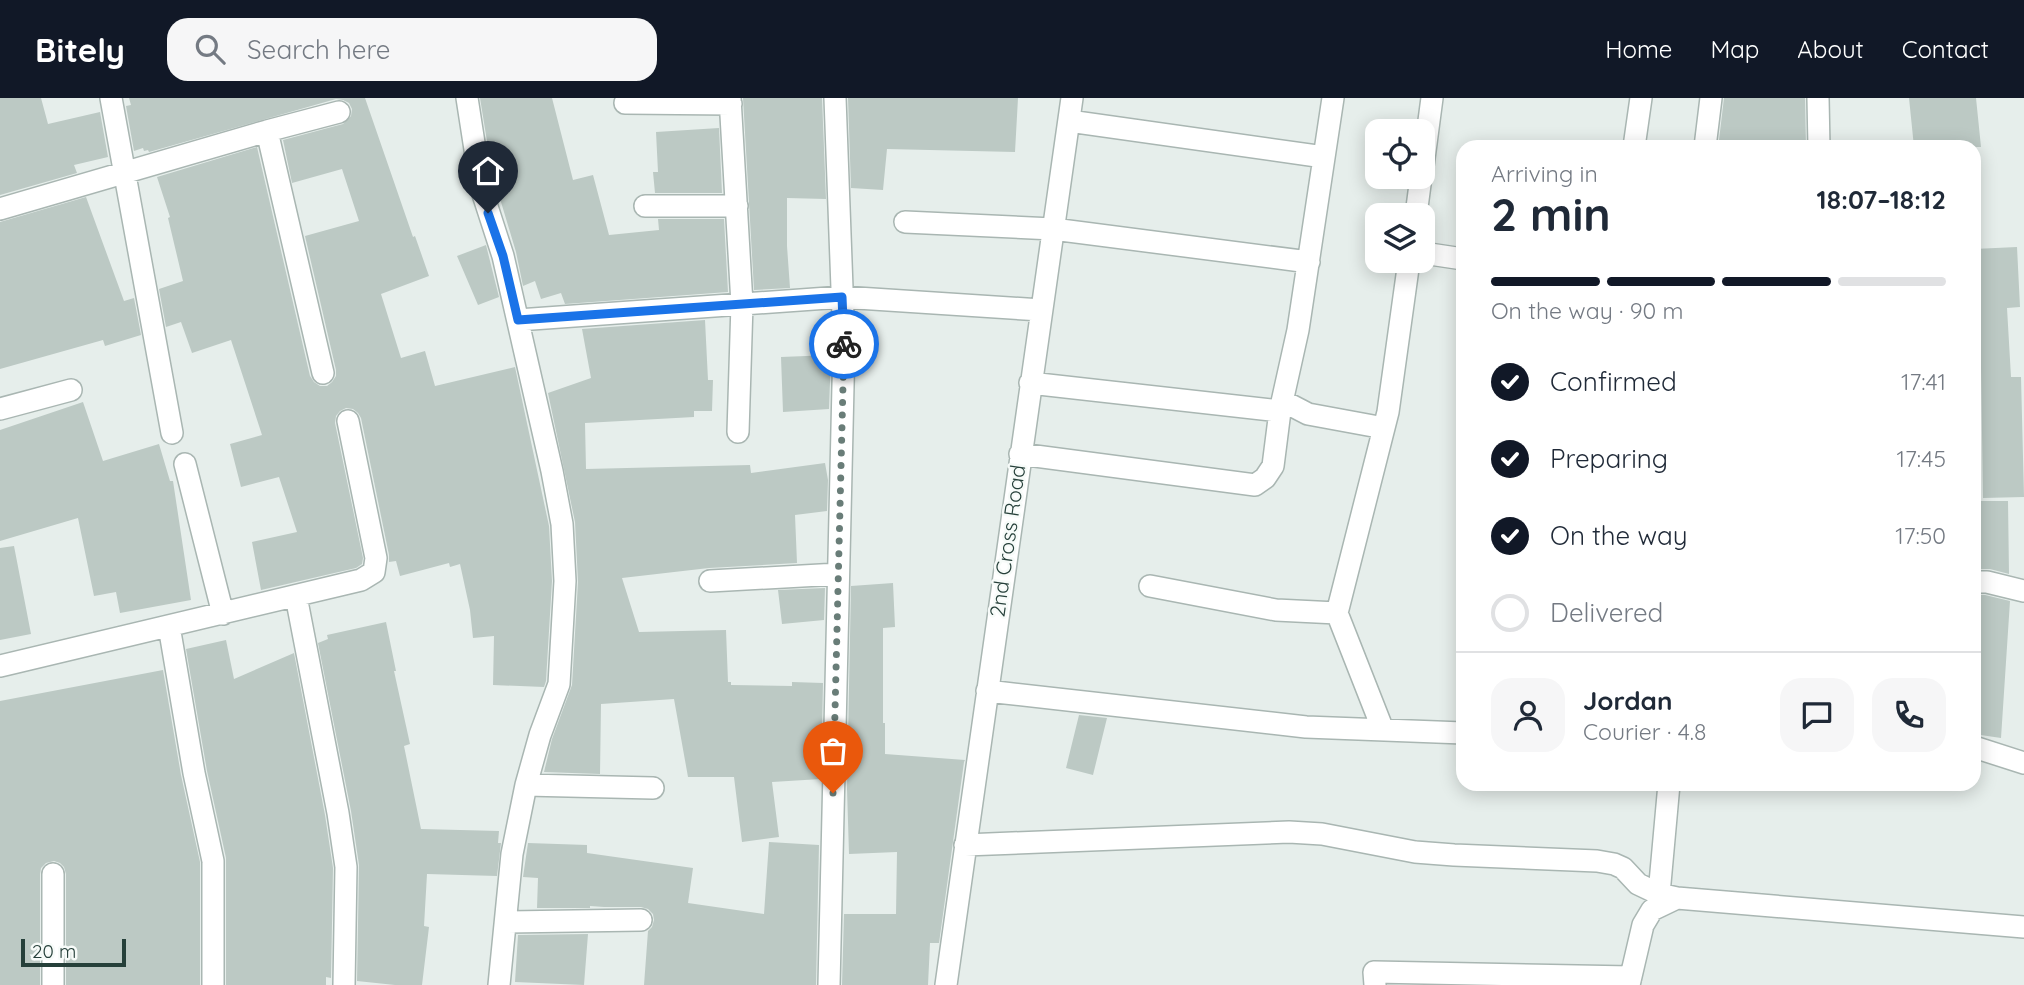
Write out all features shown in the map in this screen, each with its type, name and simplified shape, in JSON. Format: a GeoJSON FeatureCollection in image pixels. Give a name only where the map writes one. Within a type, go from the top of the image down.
{"type":"FeatureCollection","features":[{"type":"Feature","properties":{"kind":"street"},"geometry":{"type":"LineString","coordinates":[[111,98],[172,433]]}},
{"type":"Feature","properties":{"kind":"street"},"geometry":{"type":"LineString","coordinates":[[467,98],[481,188],[503,256],[562,524],[565,581],[559,684],[540,735],[526,785],[512,853],[499,985]]}},
{"type":"Feature","properties":{"kind":"street"},"geometry":{"type":"LineString","coordinates":[[829,985],[844,343],[835,98]]}},
{"type":"Feature","properties":{"kind":"street","name":"2nd Cross Road"},"geometry":{"type":"LineString","coordinates":[[946,985],[1072,98]]}},
{"type":"Feature","properties":{"kind":"street"},"geometry":{"type":"LineString","coordinates":[[1020,454],[1255,485],[1265,478],[1273,467],[1298,330],[1334,98]]}},
{"type":"Feature","properties":{"kind":"street"},"geometry":{"type":"LineString","coordinates":[[1429,119],[1432,98]]}},
{"type":"Feature","properties":{"kind":"street"},"geometry":{"type":"LineString","coordinates":[[1635,140],[1641,98]]}},
{"type":"Feature","properties":{"kind":"street"},"geometry":{"type":"LineString","coordinates":[[1706,140],[1711,98]]}},
{"type":"Feature","properties":{"kind":"street"},"geometry":{"type":"LineString","coordinates":[[1818,98],[1819,140]]}},
{"type":"Feature","properties":{"kind":"street"},"geometry":{"type":"LineString","coordinates":[[625,103],[730,101],[742,304],[738,432]]}},
{"type":"Feature","properties":{"kind":"street"},"geometry":{"type":"LineString","coordinates":[[0,209],[339,112]]}},
{"type":"Feature","properties":{"kind":"street"},"geometry":{"type":"LineString","coordinates":[[1069,121],[1324,157]]}},
{"type":"Feature","properties":{"kind":"street"},"geometry":{"type":"LineString","coordinates":[[267,131],[323,373]]}},
{"type":"Feature","properties":{"kind":"street"},"geometry":{"type":"LineString","coordinates":[[645,206],[737,206]]}},
{"type":"Feature","properties":{"kind":"street"},"geometry":{"type":"LineString","coordinates":[[905,222],[1053,229],[1309,262]]}},
{"type":"Feature","properties":{"kind":"street"},"geometry":{"type":"LineString","coordinates":[[1435,255],[1456,258]]}},
{"type":"Feature","properties":{"kind":"street"},"geometry":{"type":"LineString","coordinates":[[1383,730],[1337,613],[1388,412],[1407,273]]}},
{"type":"Feature","properties":{"kind":"street"},"geometry":{"type":"LineString","coordinates":[[518,320],[842,297],[1041,310]]}},
{"type":"Feature","properties":{"kind":"street"},"geometry":{"type":"LineString","coordinates":[[1030,383],[1282,406],[1308,414],[1384,428]]}},
{"type":"Feature","properties":{"kind":"street"},"geometry":{"type":"LineString","coordinates":[[0,409],[71,390]]}},
{"type":"Feature","properties":{"kind":"street"},"geometry":{"type":"LineString","coordinates":[[0,666],[360,580],[374,572],[376,558],[348,421]]}},
{"type":"Feature","properties":{"kind":"street"},"geometry":{"type":"LineString","coordinates":[[185,464],[223,614]]}},
{"type":"Feature","properties":{"kind":"street"},"geometry":{"type":"LineString","coordinates":[[710,581],[838,574]]}},
{"type":"Feature","properties":{"kind":"street"},"geometry":{"type":"LineString","coordinates":[[1981,582],[2024,591]]}},
{"type":"Feature","properties":{"kind":"street"},"geometry":{"type":"LineString","coordinates":[[1150,586],[1276,610],[1337,613]]}},
{"type":"Feature","properties":{"kind":"street"},"geometry":{"type":"LineString","coordinates":[[296,596],[346,867],[344,985]]}},
{"type":"Feature","properties":{"kind":"street"},"geometry":{"type":"LineString","coordinates":[[169,626],[194,773],[213,861],[213,985]]}},
{"type":"Feature","properties":{"kind":"street"},"geometry":{"type":"LineString","coordinates":[[987,691],[1306,727],[1456,733]]}},
{"type":"Feature","properties":{"kind":"street"},"geometry":{"type":"LineString","coordinates":[[1981,749],[2024,763]]}},
{"type":"Feature","properties":{"kind":"street"},"geometry":{"type":"LineString","coordinates":[[526,785],[653,788]]}},
{"type":"Feature","properties":{"kind":"street"},"geometry":{"type":"LineString","coordinates":[[1375,985],[1374,972],[1630,981],[1643,925],[1652,910],[1668,896],[1669,791]]}},
{"type":"Feature","properties":{"kind":"street"},"geometry":{"type":"LineString","coordinates":[[965,845],[1289,832],[1322,834],[1415,852],[1614,864],[1623,868],[1638,884],[1668,896],[2024,927]]}},
{"type":"Feature","properties":{"kind":"street"},"geometry":{"type":"LineString","coordinates":[[53,874],[53,985]]}},
{"type":"Feature","properties":{"kind":"street"},"geometry":{"type":"LineString","coordinates":[[506,922],[641,920]]}},
{"type":"Feature","properties":{"kind":"building"},"geometry":{"type":"Polygon","coordinates":[[[0,98],[41,98],[48,124],[100,112],[108,157],[74,165],[77,173],[0,195],[0,98]]]}},
{"type":"Feature","properties":{"kind":"building"},"geometry":{"type":"Polygon","coordinates":[[[129,98],[365,98],[429,276],[381,294],[401,358],[425,351],[435,386],[515,367],[549,526],[552,581],[544,687],[493,685],[494,636],[473,638],[460,564],[450,567],[449,563],[400,576],[396,561],[389,562],[361,418],[353,409],[340,411],[335,423],[363,558],[362,564],[356,568],[261,590],[252,542],[297,532],[279,477],[241,487],[230,444],[262,435],[231,340],[192,353],[181,322],[166,327],[159,289],[183,281],[168,218],[170,217],[157,177],[257,147],[310,376],[320,386],[327,386],[332,382],[336,370],[305,236],[359,221],[342,169],[292,183],[283,140],[343,124],[351,116],[349,103],[336,99],[149,152],[143,148],[134,151],[126,106],[131,105],[129,98]]]}},
{"type":"Feature","properties":{"kind":"building"},"geometry":{"type":"Polygon","coordinates":[[[480,98],[552,98],[573,180],[593,175],[609,235],[659,230],[658,219],[724,219],[728,292],[565,304],[561,293],[541,299],[535,281],[523,286],[516,252],[492,172],[480,98]]]}},
{"type":"Feature","properties":{"kind":"building"},"geometry":{"type":"Polygon","coordinates":[[[743,98],[822,98],[826,199],[787,198],[790,288],[754,290],[743,98]]]}},
{"type":"Feature","properties":{"kind":"building"},"geometry":{"type":"Polygon","coordinates":[[[848,98],[1018,98],[1015,152],[887,149],[883,190],[851,188],[848,98]]]}},
{"type":"Feature","properties":{"kind":"building"},"geometry":{"type":"Polygon","coordinates":[[[1724,98],[1805,98],[1806,140],[1719,140],[1724,98]]]}},
{"type":"Feature","properties":{"kind":"building"},"geometry":{"type":"Polygon","coordinates":[[[1909,98],[1976,98],[1980,140],[1913,140],[1909,98]]]}},
{"type":"Feature","properties":{"kind":"building"},"geometry":{"type":"Polygon","coordinates":[[[719,128],[722,193],[655,193],[653,172],[658,172],[656,132],[719,128]]]}},
{"type":"Feature","properties":{"kind":"building"},"geometry":{"type":"Polygon","coordinates":[[[86,197],[124,301],[134,298],[141,335],[105,346],[103,340],[0,369],[0,222],[86,197]]]}},
{"type":"Feature","properties":{"kind":"building"},"geometry":{"type":"Polygon","coordinates":[[[486,245],[499,297],[478,305],[457,256],[486,245]]]}},
{"type":"Feature","properties":{"kind":"building"},"geometry":{"type":"Polygon","coordinates":[[[2017,247],[2020,307],[2007,308],[2011,377],[2021,377],[2024,497],[1983,498],[1981,249],[2017,247]]]}},
{"type":"Feature","properties":{"kind":"building"},"geometry":{"type":"Polygon","coordinates":[[[705,320],[708,380],[713,380],[712,411],[694,411],[694,417],[585,423],[586,469],[750,465],[751,473],[825,463],[828,480],[827,511],[795,515],[797,563],[709,568],[622,578],[639,632],[726,630],[728,682],[731,682],[731,685],[792,686],[792,682],[823,683],[821,779],[772,782],[779,837],[742,842],[734,777],[688,777],[674,699],[601,704],[600,774],[544,772],[552,739],[572,685],[578,582],[575,522],[548,393],[591,378],[582,329],[705,320]]]}},
{"type":"Feature","properties":{"kind":"building"},"geometry":{"type":"Polygon","coordinates":[[[831,355],[829,409],[783,412],[781,357],[831,355]]]}},
{"type":"Feature","properties":{"kind":"building"},"geometry":{"type":"Polygon","coordinates":[[[83,402],[103,461],[159,444],[170,481],[173,481],[191,600],[120,613],[116,592],[94,596],[78,518],[0,541],[0,430],[83,402]]]}},
{"type":"Feature","properties":{"kind":"building"},"geometry":{"type":"Polygon","coordinates":[[[1981,501],[2008,501],[2009,574],[1981,569],[1981,501]]]}},
{"type":"Feature","properties":{"kind":"building"},"geometry":{"type":"Polygon","coordinates":[[[14,546],[31,634],[0,640],[0,548],[14,546]]]}},
{"type":"Feature","properties":{"kind":"building"},"geometry":{"type":"Polygon","coordinates":[[[893,583],[895,627],[883,628],[885,754],[965,760],[939,943],[930,943],[928,985],[842,985],[844,914],[896,914],[897,852],[849,854],[847,789],[851,586],[893,583]]]}},
{"type":"Feature","properties":{"kind":"building"},"geometry":{"type":"Polygon","coordinates":[[[825,588],[824,620],[782,624],[778,590],[825,588]]]}},
{"type":"Feature","properties":{"kind":"building"},"geometry":{"type":"Polygon","coordinates":[[[1981,595],[2010,601],[2001,738],[1981,735],[1981,595]]]}},
{"type":"Feature","properties":{"kind":"building"},"geometry":{"type":"Polygon","coordinates":[[[386,622],[410,744],[404,746],[421,829],[499,831],[498,843],[501,843],[497,876],[427,874],[424,926],[429,927],[422,985],[357,981],[359,865],[318,643],[328,639],[327,635],[386,622]]]}},
{"type":"Feature","properties":{"kind":"building"},"geometry":{"type":"Polygon","coordinates":[[[226,640],[234,679],[294,653],[333,868],[331,978],[326,977],[326,985],[226,985],[226,858],[207,771],[186,649],[226,640]]]}},
{"type":"Feature","properties":{"kind":"building"},"geometry":{"type":"Polygon","coordinates":[[[163,670],[181,775],[200,862],[200,985],[66,985],[66,874],[64,867],[54,861],[46,863],[40,874],[40,985],[0,985],[0,701],[163,670]]]}},
{"type":"Feature","properties":{"kind":"building"},"geometry":{"type":"Polygon","coordinates":[[[1079,715],[1107,718],[1093,775],[1066,768],[1079,715]]]}},
{"type":"Feature","properties":{"kind":"building"},"geometry":{"type":"Polygon","coordinates":[[[769,842],[819,845],[816,985],[644,985],[648,931],[654,920],[648,909],[590,906],[537,908],[538,878],[523,877],[528,843],[587,845],[587,853],[693,868],[688,903],[764,914],[769,842]]]}},
{"type":"Feature","properties":{"kind":"building"},"geometry":{"type":"Polygon","coordinates":[[[588,934],[584,985],[515,982],[518,935],[588,934]]]}},
{"type":"Feature","properties":{"kind":"way so far"},"geometry":{"type":"LineString","coordinates":[[833,793],[844,344]]}},
{"type":"Feature","properties":{"kind":"route"},"geometry":{"type":"LineString","coordinates":[[488,213],[503,256],[518,320],[842,297],[844,344]]}}]}
